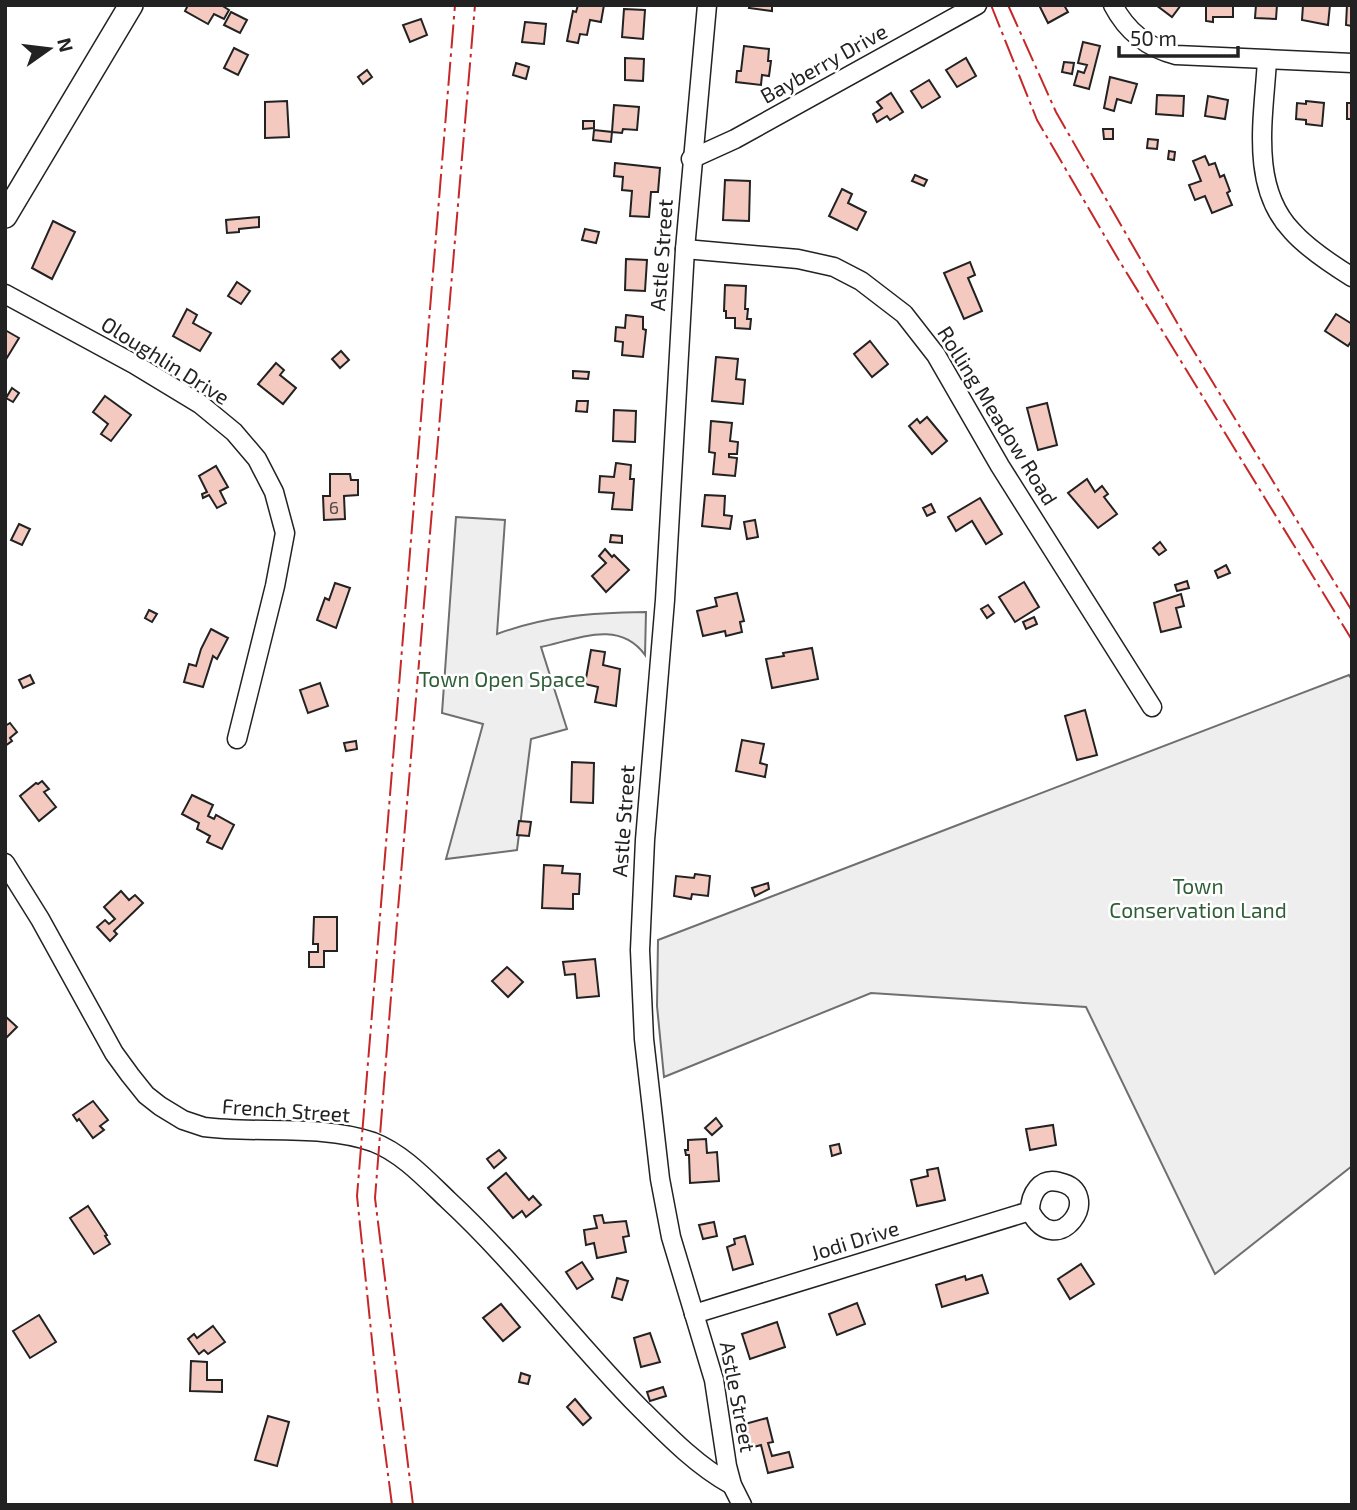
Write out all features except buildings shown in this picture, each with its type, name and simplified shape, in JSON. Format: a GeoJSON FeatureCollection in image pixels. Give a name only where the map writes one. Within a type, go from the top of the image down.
{"type":"FeatureCollection","features":[{"type":"Feature","properties":{"kind":"main road"},"geometry":{"type":"LineString","coordinates":[[5,216],[131,5]]}},
{"type":"Feature","properties":{"kind":"street","name":"Astle Street"},"geometry":{"type":"LineString","coordinates":[[707,5],[691,159],[640,950],[644,1039],[660,1179],[671,1237],[714,1380],[732,1485],[742,1505]]}},
{"type":"Feature","properties":{"kind":"street","name":"Bayberry Drive"},"geometry":{"type":"LineString","coordinates":[[691,159],[758,127],[977,5]]}},
{"type":"Feature","properties":{"kind":"street"},"geometry":{"type":"LineString","coordinates":[[1113,5],[1129,29],[1159,50],[1185,56],[1352,63]]}},
{"type":"Feature","properties":{"kind":"street"},"geometry":{"type":"LineString","coordinates":[[1267,60],[1263,158],[1271,198],[1292,232],[1352,277]]}},
{"type":"Feature","properties":{"kind":"street","name":"Rolling Meadow Road"},"geometry":{"type":"LineString","coordinates":[[685,249],[798,259],[834,267],[861,281],[904,314],[936,355],[1000,466],[1152,707]]}},
{"type":"Feature","properties":{"kind":"street","name":"Oloughlin Drive"},"geometry":{"type":"LineString","coordinates":[[5,294],[134,364],[200,404],[234,432],[257,459],[274,492],[285,533],[275,586],[237,739]]}},
{"type":"Feature","properties":{"kind":"street","name":"French Street"},"geometry":{"type":"LineString","coordinates":[[5,863],[40,919],[114,1053],[146,1095],[183,1121],[204,1128],[343,1135],[371,1141],[389,1150],[434,1186],[482,1233],[601,1368],[654,1422],[711,1474],[732,1485]]}},
{"type":"Feature","properties":{"kind":"street","name":"Jodi Drive"},"geometry":{"type":"LineString","coordinates":[[694,1314],[1030,1211]]}},
{"type":"Feature","properties":{"kind":"green space","name":"Town Open Space"},"geometry":{"type":"Polygon","coordinates":[[[456,517],[505,520],[497,634],[571,616],[646,612],[645,655],[635,644],[623,637],[610,635],[583,637],[541,647],[567,729],[531,739],[517,850],[446,859],[483,724],[442,713],[456,517]]]}},
{"type":"Feature","properties":{"kind":"green space","name":"Town Conservation Land"},"geometry":{"type":"Polygon","coordinates":[[[1349,675],[1352,680],[1352,1166],[1215,1274],[1086,1007],[871,993],[664,1077],[657,1006],[658,940],[1349,675]]]}},
{"type":"Feature","properties":{"kind":"power"},"geometry":{"type":"LineString","coordinates":[[392,1505],[357,1196],[455,5]]}},
{"type":"Feature","properties":{"kind":"power"},"geometry":{"type":"LineString","coordinates":[[413,1505],[375,1198],[475,5]]}},
{"type":"Feature","properties":{"kind":"power"},"geometry":{"type":"LineString","coordinates":[[991,5],[1037,120],[1117,257],[1352,640]]}},
{"type":"Feature","properties":{"kind":"power"},"geometry":{"type":"LineString","coordinates":[[1008,5],[1056,112],[1187,340],[1352,611]]}}]}
